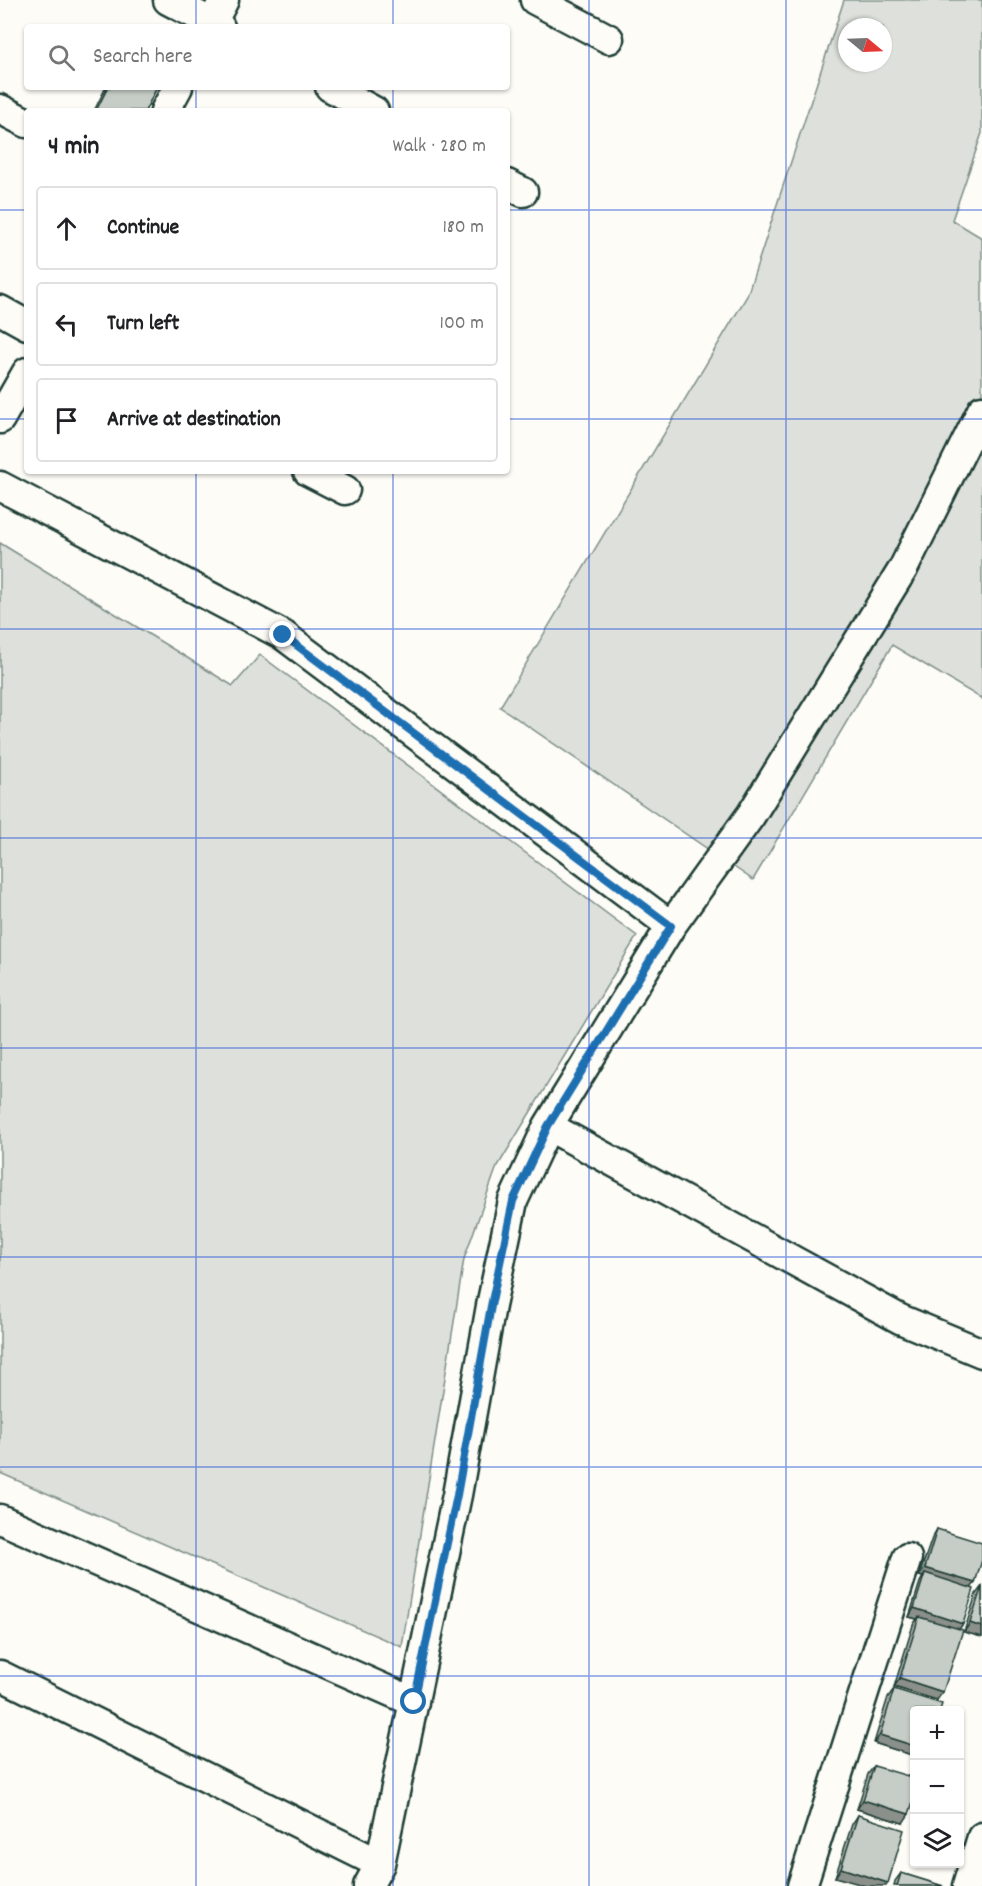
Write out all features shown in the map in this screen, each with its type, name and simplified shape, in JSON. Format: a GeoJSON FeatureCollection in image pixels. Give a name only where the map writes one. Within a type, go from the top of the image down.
{"type":"FeatureCollection","features":[{"type":"Feature","properties":{"kind":"street"},"geometry":{"type":"LineString","coordinates":[[168,0],[216,19]]}},
{"type":"Feature","properties":{"kind":"street"},"geometry":{"type":"LineString","coordinates":[[535,0],[609,39]]}},
{"type":"Feature","properties":{"kind":"street"},"geometry":{"type":"LineString","coordinates":[[167,108],[176,90]]}},
{"type":"Feature","properties":{"kind":"street"},"geometry":{"type":"LineString","coordinates":[[336,90],[368,108]]}},
{"type":"Feature","properties":{"kind":"street"},"geometry":{"type":"LineString","coordinates":[[0,109],[24,121]]}},
{"type":"Feature","properties":{"kind":"street"},"geometry":{"type":"LineString","coordinates":[[0,310],[24,322]]}},
{"type":"Feature","properties":{"kind":"street"},"geometry":{"type":"LineString","coordinates":[[0,419],[24,377]]}},
{"type":"Feature","properties":{"kind":"street"},"geometry":{"type":"LineString","coordinates":[[0,1675],[374,1875],[414,1702],[457,1495],[491,1306],[513,1201],[548,1126],[671,926],[751,815],[903,569],[982,410]]}},
{"type":"Feature","properties":{"kind":"street"},"geometry":{"type":"LineString","coordinates":[[314,474],[345,490]]}},
{"type":"Feature","properties":{"kind":"street"},"geometry":{"type":"LineString","coordinates":[[0,486],[283,635],[671,926]]}},
{"type":"Feature","properties":{"kind":"street"},"geometry":{"type":"LineString","coordinates":[[548,1126],[900,1318],[982,1353]]}},
{"type":"Feature","properties":{"kind":"street"},"geometry":{"type":"LineString","coordinates":[[0,1519],[414,1702]]}},
{"type":"Feature","properties":{"kind":"street"},"geometry":{"type":"LineString","coordinates":[[802,1886],[907,1558]]}},
{"type":"Feature","properties":{"kind":"street"},"geometry":{"type":"LineString","coordinates":[[967,1886],[982,1837]]}},
{"type":"Feature","properties":{"kind":"shaded area"},"geometry":{"type":"Polygon","coordinates":[[[844,0],[982,0],[982,133],[952,220],[982,238],[982,699],[892,645],[753,880],[500,707],[747,296],[838,18],[838,72],[892,72],[892,18],[838,18],[844,0]]]}},
{"type":"Feature","properties":{"kind":"shaded area"},"geometry":{"type":"Polygon","coordinates":[[[0,543],[233,686],[260,655],[637,936],[496,1169],[464,1259],[402,1647],[0,1473],[0,543]]]}},
{"type":"Feature","properties":{"kind":"building"},"geometry":{"type":"Polygon","coordinates":[[[106,90],[156,90],[146,108],[98,108],[106,90]]]}},
{"type":"Feature","properties":{"kind":"building"},"geometry":{"type":"Polygon","coordinates":[[[937,1529],[982,1543],[982,1560],[975,1583],[925,1568],[937,1529]]]}},
{"type":"Feature","properties":{"kind":"building"},"geometry":{"type":"Polygon","coordinates":[[[925,1573],[974,1589],[963,1624],[914,1608],[925,1573]]]}},
{"type":"Feature","properties":{"kind":"building"},"geometry":{"type":"Polygon","coordinates":[[[982,1586],[982,1627],[970,1623],[982,1586]]]}},
{"type":"Feature","properties":{"kind":"building"},"geometry":{"type":"Polygon","coordinates":[[[919,1617],[963,1630],[943,1692],[900,1678],[919,1617]]]}},
{"type":"Feature","properties":{"kind":"building"},"geometry":{"type":"Polygon","coordinates":[[[894,1689],[942,1704],[941,1706],[910,1706],[910,1744],[880,1735],[894,1689]]]}},
{"type":"Feature","properties":{"kind":"building"},"geometry":{"type":"Polygon","coordinates":[[[874,1766],[910,1777],[909,1814],[863,1800],[874,1766]]]}},
{"type":"Feature","properties":{"kind":"building"},"geometry":{"type":"Polygon","coordinates":[[[858,1815],[904,1830],[888,1883],[841,1868],[858,1815]]]}},
{"type":"Feature","properties":{"kind":"building"},"geometry":{"type":"Polygon","coordinates":[[[901,1873],[943,1886],[897,1886],[901,1873]]]}},
{"type":"Feature","properties":{"kind":"route"},"geometry":{"type":"LineString","coordinates":[[283,635],[671,926],[548,1126],[513,1201],[491,1306],[457,1495],[414,1702]]}}]}
